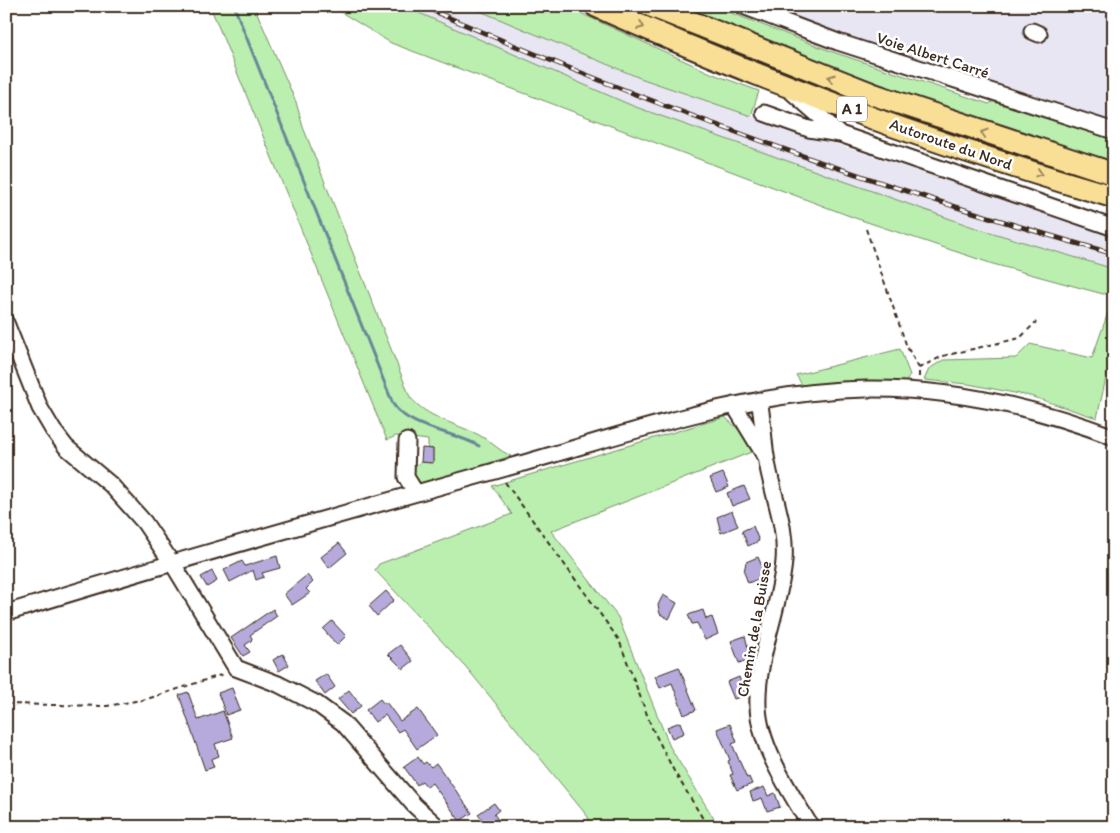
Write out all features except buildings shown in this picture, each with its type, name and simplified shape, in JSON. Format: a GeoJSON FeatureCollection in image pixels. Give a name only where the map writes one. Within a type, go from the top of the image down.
{"type":"FeatureCollection","features":[{"type":"Feature","properties":{"kind":"highway","name":"Autoroute du Nord"},"geometry":{"type":"LineString","coordinates":[[596,6],[778,82],[963,149],[1114,197]]}},
{"type":"Feature","properties":{"kind":"highway","name":"Autoroute du Nord"},"geometry":{"type":"LineString","coordinates":[[651,6],[875,95],[1114,174]]}},
{"type":"Feature","properties":{"kind":"street","name":"Voie Albert Carré"},"geometry":{"type":"LineString","coordinates":[[743,6],[838,42],[1114,132]]}},
{"type":"Feature","properties":{"kind":"street"},"geometry":{"type":"LineString","coordinates":[[778,82],[840,134]]}},
{"type":"Feature","properties":{"kind":"street"},"geometry":{"type":"LineString","coordinates":[[764,113],[809,129],[840,134],[1009,190],[1052,208],[1114,228]]}},
{"type":"Feature","properties":{"kind":"street"},"geometry":{"type":"LineString","coordinates":[[6,322],[40,408],[53,430],[78,459],[111,485],[130,504],[172,564],[236,668],[278,684],[317,704],[343,723],[414,805],[438,827]]}},
{"type":"Feature","properties":{"kind":"street"},"geometry":{"type":"LineString","coordinates":[[6,613],[496,470],[734,405],[759,400],[841,390],[918,390],[1024,408],[1114,437]]}},
{"type":"Feature","properties":{"kind":"street","name":"Chemin de la Buisse"},"geometry":{"type":"LineString","coordinates":[[759,400],[766,457],[782,520],[784,560],[778,600],[761,674],[758,707],[765,738],[776,768],[811,827]]}},
{"type":"Feature","properties":{"kind":"street","name":"Chemin de la Buisse"},"geometry":{"type":"LineString","coordinates":[[734,405],[766,457]]}},
{"type":"Feature","properties":{"kind":"street"},"geometry":{"type":"LineString","coordinates":[[407,441],[406,477],[416,493]]}},
{"type":"Feature","properties":{"kind":"path"},"geometry":{"type":"LineString","coordinates":[[866,229],[907,347],[919,368],[918,390]]}},
{"type":"Feature","properties":{"kind":"path"},"geometry":{"type":"LineString","coordinates":[[919,368],[943,356],[1020,338],[1036,322]]}},
{"type":"Feature","properties":{"kind":"path"},"geometry":{"type":"LineString","coordinates":[[496,470],[619,640],[652,728],[674,771],[708,827]]}},
{"type":"Feature","properties":{"kind":"path"},"geometry":{"type":"LineString","coordinates":[[6,704],[107,706],[147,699],[216,679],[236,668]]}},
{"type":"Feature","properties":{"kind":"shaded area"},"geometry":{"type":"Polygon","coordinates":[[[367,6],[468,6],[640,78],[1114,237],[1114,278],[871,203],[367,6]]]}},
{"type":"Feature","properties":{"kind":"shaded area"},"geometry":{"type":"Polygon","coordinates":[[[771,6],[1114,6],[1114,124],[835,34],[771,6]]]}},
{"type":"Feature","properties":{"kind":"green space"},"geometry":{"type":"Polygon","coordinates":[[[210,6],[254,6],[296,102],[303,127],[410,397],[433,415],[479,435],[511,456],[424,484],[413,479],[412,468],[421,462],[433,463],[433,449],[428,448],[428,440],[396,436],[387,440],[210,6]]]}},
{"type":"Feature","properties":{"kind":"green space"},"geometry":{"type":"Polygon","coordinates":[[[331,6],[403,6],[633,106],[973,227],[1114,269],[1114,293],[1103,294],[993,264],[855,218],[391,43],[331,6]]]}},
{"type":"Feature","properties":{"kind":"green space"},"geometry":{"type":"Polygon","coordinates":[[[468,6],[565,6],[713,74],[759,91],[751,116],[640,78],[468,6]]]}},
{"type":"Feature","properties":{"kind":"green space"},"geometry":{"type":"Polygon","coordinates":[[[684,6],[713,6],[833,52],[989,104],[997,99],[1114,138],[1114,161],[1005,127],[897,90],[684,6]]]}},
{"type":"Feature","properties":{"kind":"green space"},"geometry":{"type":"Polygon","coordinates":[[[1114,303],[1114,342],[1097,418],[1030,396],[968,384],[924,380],[929,369],[943,360],[1016,358],[1030,344],[1092,358],[1110,307],[1114,303]]]}},
{"type":"Feature","properties":{"kind":"green space"},"geometry":{"type":"Polygon","coordinates":[[[900,349],[910,375],[905,384],[804,388],[796,375],[900,349]]]}},
{"type":"Feature","properties":{"kind":"green space"},"geometry":{"type":"Polygon","coordinates":[[[725,417],[741,432],[754,451],[551,531],[618,617],[670,747],[719,827],[591,827],[588,817],[466,667],[375,570],[379,564],[512,514],[492,486],[725,417]]]}},
{"type":"Feature","properties":{"kind":"waterway"},"geometry":{"type":"LineString","coordinates":[[234,6],[393,404],[410,419],[479,446]]}},
{"type":"Feature","properties":{"kind":"railway"},"geometry":{"type":"LineString","coordinates":[[422,6],[591,77],[764,142],[938,201],[1114,254]]}}]}
